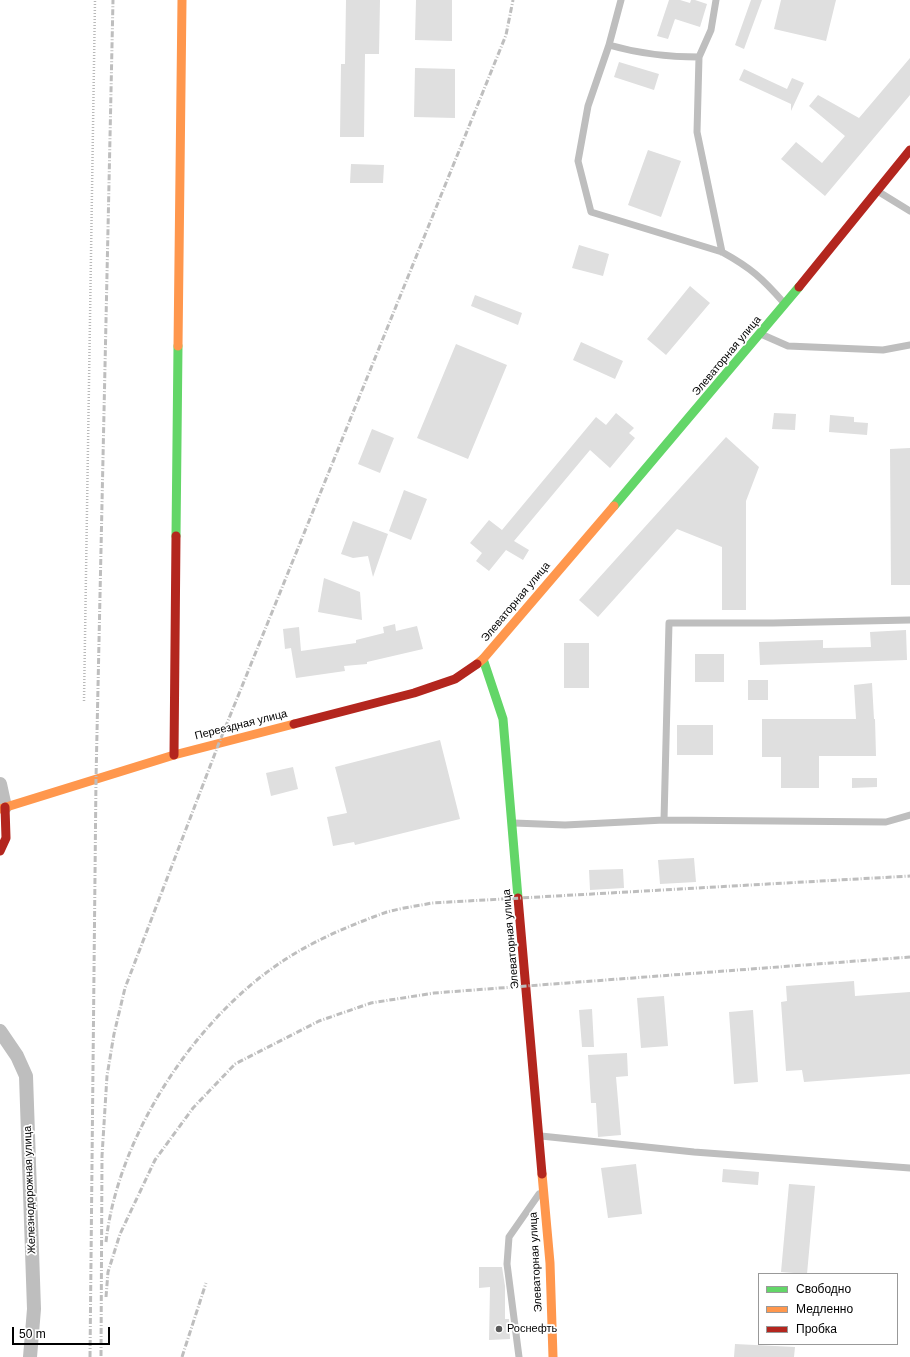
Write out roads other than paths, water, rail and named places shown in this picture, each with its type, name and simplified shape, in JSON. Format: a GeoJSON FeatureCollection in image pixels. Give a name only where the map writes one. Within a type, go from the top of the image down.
{"type":"FeatureCollection","features":[{"type":"Feature","properties":{"kind":"main road"},"geometry":{"type":"LineString","coordinates":[[174,755],[182,0]]}},
{"type":"Feature","properties":{"kind":"main road","name":"Элеваторная улица"},"geometry":{"type":"LineString","coordinates":[[553,1357],[550,1263],[503,719],[483,659],[761,334],[910,150]]}},
{"type":"Feature","properties":{"kind":"main road","name":"Переездная улица"},"geometry":{"type":"LineString","coordinates":[[2,808],[174,755],[414,693],[455,679],[483,659]]}},
{"type":"Feature","properties":{"kind":"main road"},"geometry":{"type":"LineString","coordinates":[[0,851],[6,838],[2,808]]}},
{"type":"Feature","properties":{"kind":"street"},"geometry":{"type":"LineString","coordinates":[[0,784],[2,808]]}},
{"type":"Feature","properties":{"kind":"street","name":"Железнодорожная улица"},"geometry":{"type":"LineString","coordinates":[[0,1031],[17,1056],[26,1076],[34,1309],[30,1357]]}},
{"type":"Feature","properties":{"kind":"lane"},"geometry":{"type":"LineString","coordinates":[[621,0],[609,45],[588,106],[578,161],[591,212],[722,252],[742,263],[760,276],[785,305]]}},
{"type":"Feature","properties":{"kind":"lane"},"geometry":{"type":"LineString","coordinates":[[716,0],[711,30],[699,57],[697,132],[722,252]]}},
{"type":"Feature","properties":{"kind":"lane"},"geometry":{"type":"LineString","coordinates":[[609,45],[637,53],[676,57],[699,57]]}},
{"type":"Feature","properties":{"kind":"lane"},"geometry":{"type":"LineString","coordinates":[[877,191],[910,211]]}},
{"type":"Feature","properties":{"kind":"lane"},"geometry":{"type":"LineString","coordinates":[[761,334],[788,346],[883,350],[910,345]]}},
{"type":"Feature","properties":{"kind":"lane"},"geometry":{"type":"LineString","coordinates":[[664,820],[669,623],[773,623],[910,620]]}},
{"type":"Feature","properties":{"kind":"lane"},"geometry":{"type":"LineString","coordinates":[[512,823],[565,825],[664,820],[886,822],[910,815]]}},
{"type":"Feature","properties":{"kind":"lane"},"geometry":{"type":"LineString","coordinates":[[539,1136],[694,1152],[910,1168]]}},
{"type":"Feature","properties":{"kind":"lane"},"geometry":{"type":"LineString","coordinates":[[519,1357],[507,1264],[509,1237],[544,1187]]}},
{"type":"Feature","properties":{"kind":"railway"},"geometry":{"type":"LineString","coordinates":[[90,1357],[96,779],[113,0]]}},
{"type":"Feature","properties":{"kind":"railway"},"geometry":{"type":"LineString","coordinates":[[101,1356],[102,1156],[107,1076],[114,1034],[125,988],[219,743],[506,35],[513,0]]}},
{"type":"Feature","properties":{"kind":"railway"},"geometry":{"type":"LineString","coordinates":[[106,1242],[114,1201],[127,1159],[146,1118],[169,1078],[196,1041],[227,1007],[259,978],[294,954],[339,931],[387,912],[432,903],[910,876]]}},
{"type":"Feature","properties":{"kind":"railway"},"geometry":{"type":"LineString","coordinates":[[106,1297],[108,1272],[120,1234],[155,1160],[193,1108],[235,1064],[319,1021],[371,1003],[434,993],[910,957]]}},
{"type":"Feature","properties":{"kind":"railway"},"geometry":{"type":"LineString","coordinates":[[182,1357],[206,1283]]}},
{"type":"Feature","properties":{"kind":"place","name":"Роснефть"},"geometry":{"type":"Point","coordinates":[499,1329]}}]}
